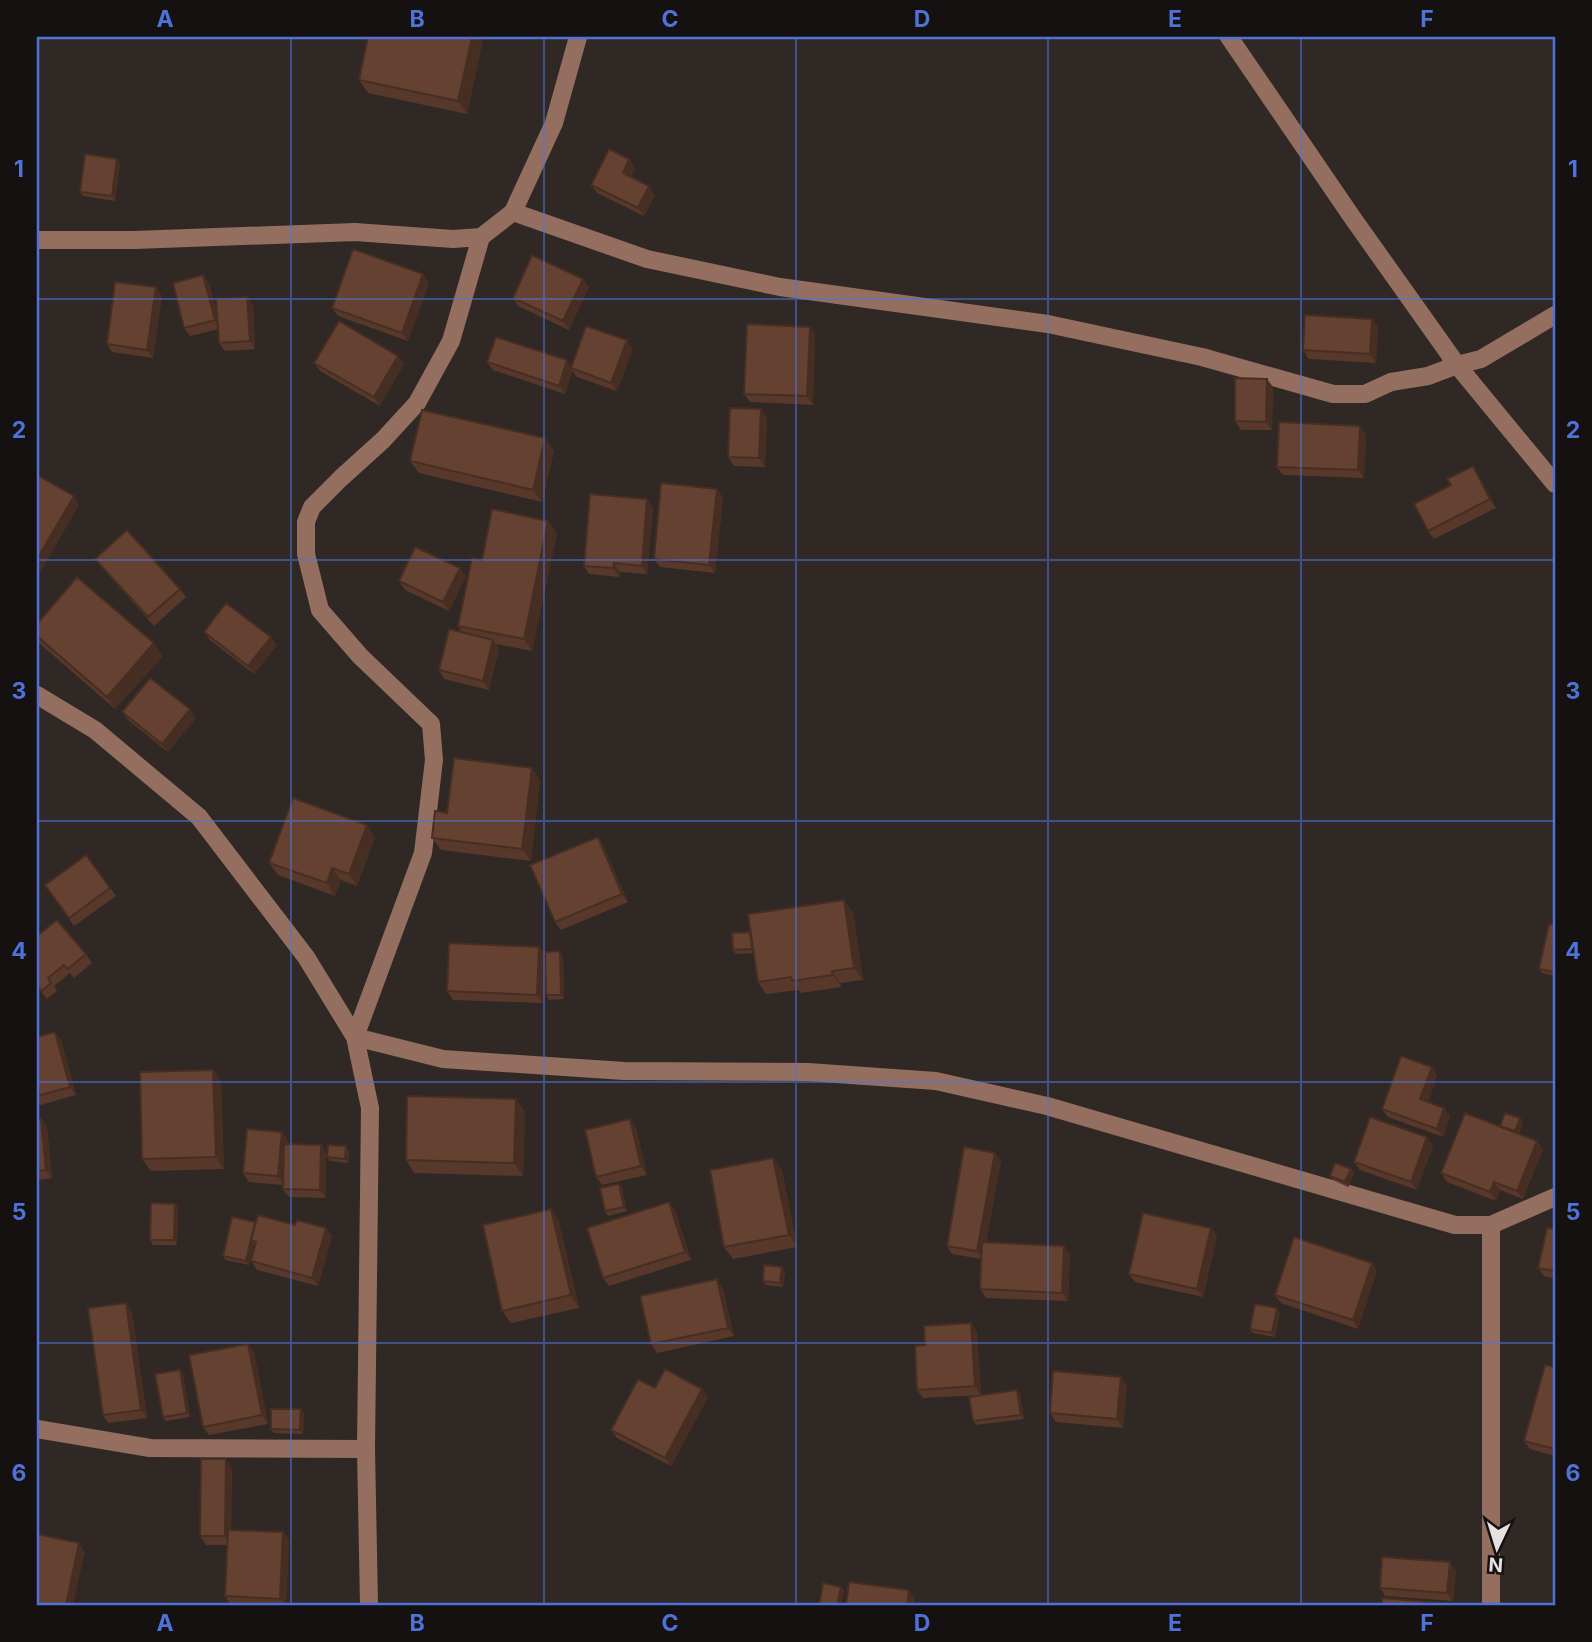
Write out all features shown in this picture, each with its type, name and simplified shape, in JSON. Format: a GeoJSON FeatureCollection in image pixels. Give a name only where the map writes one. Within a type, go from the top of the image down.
{"type":"FeatureCollection","features":[{"type":"Feature","properties":{"kind":"street"},"geometry":{"type":"LineString","coordinates":[[37,240],[134,240],[355,232],[453,239],[481,237],[513,212],[554,123],[578,37]]}},
{"type":"Feature","properties":{"kind":"street"},"geometry":{"type":"LineString","coordinates":[[1229,37],[1457,365],[1555,484]]}},
{"type":"Feature","properties":{"kind":"street"},"geometry":{"type":"LineString","coordinates":[[513,212],[647,260],[780,287],[1048,324],[1202,357],[1333,394],[1365,394],[1391,382],[1428,376],[1482,359],[1555,314]]}},
{"type":"Feature","properties":{"kind":"street"},"geometry":{"type":"LineString","coordinates":[[355,1037],[423,853],[434,760],[431,724],[359,656],[320,610],[306,554],[306,522],[313,507],[383,440],[417,403],[451,341],[481,237]]}},
{"type":"Feature","properties":{"kind":"street"},"geometry":{"type":"LineString","coordinates":[[37,695],[96,730],[199,817],[306,957],[355,1037],[370,1108],[366,1449],[369,1605]]}},
{"type":"Feature","properties":{"kind":"street"},"geometry":{"type":"LineString","coordinates":[[355,1037],[443,1059],[624,1071],[808,1072],[936,1081],[1047,1106],[1455,1225],[1491,1225],[1555,1197]]}},
{"type":"Feature","properties":{"kind":"street"},"geometry":{"type":"LineString","coordinates":[[1491,1225],[1491,1605]]}},
{"type":"Feature","properties":{"kind":"street"},"geometry":{"type":"LineString","coordinates":[[37,1429],[150,1448],[366,1449]]}},
{"type":"Feature","properties":{"kind":"building"},"geometry":{"type":"Polygon","coordinates":[[[368,37],[472,37],[458,101],[359,80],[368,37]]]}},
{"type":"Feature","properties":{"kind":"building"},"geometry":{"type":"Polygon","coordinates":[[[609,149],[629,159],[623,173],[649,186],[638,208],[591,185],[609,149]]]}},
{"type":"Feature","properties":{"kind":"building"},"geometry":{"type":"Polygon","coordinates":[[[85,154],[117,159],[112,196],[80,192],[85,154]]]}},
{"type":"Feature","properties":{"kind":"building"},"geometry":{"type":"Polygon","coordinates":[[[353,249],[423,274],[402,333],[332,308],[353,249]]]}},
{"type":"Feature","properties":{"kind":"building"},"geometry":{"type":"Polygon","coordinates":[[[532,255],[583,279],[563,321],[513,298],[532,255]]]}},
{"type":"Feature","properties":{"kind":"building"},"geometry":{"type":"Polygon","coordinates":[[[203,275],[215,320],[184,328],[173,283],[203,275]]]}},
{"type":"Feature","properties":{"kind":"building"},"geometry":{"type":"Polygon","coordinates":[[[115,282],[156,287],[147,350],[107,344],[115,282]]]}},
{"type":"Feature","properties":{"kind":"building"},"geometry":{"type":"Polygon","coordinates":[[[247,297],[250,341],[219,343],[216,299],[247,297]]]}},
{"type":"Feature","properties":{"kind":"building"},"geometry":{"type":"Polygon","coordinates":[[[1305,315],[1372,319],[1370,354],[1303,350],[1305,315]]]}},
{"type":"Feature","properties":{"kind":"building"},"geometry":{"type":"Polygon","coordinates":[[[339,321],[398,356],[374,397],[314,363],[339,321]]]}},
{"type":"Feature","properties":{"kind":"building"},"geometry":{"type":"Polygon","coordinates":[[[747,324],[810,327],[807,396],[744,394],[747,324]]]}},
{"type":"Feature","properties":{"kind":"building"},"geometry":{"type":"Polygon","coordinates":[[[586,326],[627,340],[611,383],[571,368],[586,326]]]}},
{"type":"Feature","properties":{"kind":"building"},"geometry":{"type":"Polygon","coordinates":[[[496,337],[567,360],[559,386],[487,362],[496,337]]]}},
{"type":"Feature","properties":{"kind":"building"},"geometry":{"type":"Polygon","coordinates":[[[1235,378],[1267,379],[1266,422],[1235,421],[1235,378]]]}},
{"type":"Feature","properties":{"kind":"building"},"geometry":{"type":"Polygon","coordinates":[[[730,408],[761,409],[759,458],[728,457],[730,408]]]}},
{"type":"Feature","properties":{"kind":"building"},"geometry":{"type":"Polygon","coordinates":[[[422,410],[545,438],[533,490],[410,461],[422,410]]]}},
{"type":"Feature","properties":{"kind":"building"},"geometry":{"type":"Polygon","coordinates":[[[1279,422],[1360,426],[1358,470],[1277,467],[1279,422]]]}},
{"type":"Feature","properties":{"kind":"building"},"geometry":{"type":"Polygon","coordinates":[[[1473,466],[1490,499],[1428,531],[1414,504],[1451,485],[1447,479],[1473,466]]]}},
{"type":"Feature","properties":{"kind":"building"},"geometry":{"type":"Polygon","coordinates":[[[37,475],[74,496],[37,559],[37,475]]]}},
{"type":"Feature","properties":{"kind":"building"},"geometry":{"type":"Polygon","coordinates":[[[661,483],[717,489],[709,565],[654,559],[661,483]]]}},
{"type":"Feature","properties":{"kind":"building"},"geometry":{"type":"Polygon","coordinates":[[[590,494],[647,499],[642,566],[614,563],[613,568],[584,566],[590,494]]]}},
{"type":"Feature","properties":{"kind":"building"},"geometry":{"type":"Polygon","coordinates":[[[492,509],[548,521],[524,639],[458,626],[472,558],[482,560],[492,509]]]}},
{"type":"Feature","properties":{"kind":"building"},"geometry":{"type":"Polygon","coordinates":[[[127,530],[180,589],[148,617],[95,559],[127,530]]]}},
{"type":"Feature","properties":{"kind":"building"},"geometry":{"type":"Polygon","coordinates":[[[415,547],[460,568],[443,602],[399,581],[415,547]]]}},
{"type":"Feature","properties":{"kind":"building"},"geometry":{"type":"Polygon","coordinates":[[[77,577],[154,643],[107,697],[37,636],[37,624],[77,577]]]}},
{"type":"Feature","properties":{"kind":"building"},"geometry":{"type":"Polygon","coordinates":[[[226,603],[271,637],[248,666],[204,632],[226,603]]]}},
{"type":"Feature","properties":{"kind":"building"},"geometry":{"type":"Polygon","coordinates":[[[449,629],[493,640],[483,681],[439,670],[449,629]]]}},
{"type":"Feature","properties":{"kind":"building"},"geometry":{"type":"Polygon","coordinates":[[[150,678],[190,709],[162,744],[122,712],[150,678]]]}},
{"type":"Feature","properties":{"kind":"building"},"geometry":{"type":"Polygon","coordinates":[[[454,758],[532,768],[522,849],[432,838],[435,811],[447,813],[454,758]]]}},
{"type":"Feature","properties":{"kind":"building"},"geometry":{"type":"Polygon","coordinates":[[[293,798],[367,825],[349,874],[332,868],[327,883],[269,863],[293,798]]]}},
{"type":"Feature","properties":{"kind":"building"},"geometry":{"type":"Polygon","coordinates":[[[598,837],[622,894],[555,922],[530,865],[598,837]]]}},
{"type":"Feature","properties":{"kind":"building"},"geometry":{"type":"Polygon","coordinates":[[[86,855],[110,888],[69,918],[45,885],[86,855]]]}},
{"type":"Feature","properties":{"kind":"building"},"geometry":{"type":"Polygon","coordinates":[[[844,900],[854,968],[832,971],[833,975],[792,981],[791,977],[758,982],[748,914],[844,900]]]}},
{"type":"Feature","properties":{"kind":"building"},"geometry":{"type":"Polygon","coordinates":[[[57,920],[86,954],[68,969],[64,965],[48,978],[51,983],[41,991],[37,985],[37,936],[57,920]]]}},
{"type":"Feature","properties":{"kind":"building"},"geometry":{"type":"Polygon","coordinates":[[[1549,924],[1555,925],[1555,972],[1539,969],[1549,924]]]}},
{"type":"Feature","properties":{"kind":"building"},"geometry":{"type":"Polygon","coordinates":[[[750,932],[752,949],[733,950],[732,933],[750,932]]]}},
{"type":"Feature","properties":{"kind":"building"},"geometry":{"type":"Polygon","coordinates":[[[449,943],[539,947],[537,995],[447,991],[449,943]]]}},
{"type":"Feature","properties":{"kind":"building"},"geometry":{"type":"Polygon","coordinates":[[[560,951],[561,995],[546,995],[545,952],[560,951]]]}},
{"type":"Feature","properties":{"kind":"building"},"geometry":{"type":"Polygon","coordinates":[[[55,1032],[70,1087],[37,1096],[37,1037],[55,1032]]]}},
{"type":"Feature","properties":{"kind":"building"},"geometry":{"type":"Polygon","coordinates":[[[1401,1056],[1432,1067],[1420,1099],[1444,1108],[1437,1129],[1382,1109],[1401,1056]]]}},
{"type":"Feature","properties":{"kind":"building"},"geometry":{"type":"Polygon","coordinates":[[[213,1070],[216,1157],[142,1159],[140,1072],[213,1070]]]}},
{"type":"Feature","properties":{"kind":"building"},"geometry":{"type":"Polygon","coordinates":[[[407,1096],[516,1099],[514,1163],[406,1160],[407,1096]]]}},
{"type":"Feature","properties":{"kind":"building"},"geometry":{"type":"Polygon","coordinates":[[[1465,1113],[1537,1141],[1517,1191],[1494,1182],[1490,1192],[1441,1173],[1465,1113]]]}},
{"type":"Feature","properties":{"kind":"building"},"geometry":{"type":"Polygon","coordinates":[[[1505,1113],[1520,1118],[1515,1131],[1500,1126],[1505,1113]]]}},
{"type":"Feature","properties":{"kind":"building"},"geometry":{"type":"Polygon","coordinates":[[[1370,1117],[1427,1137],[1411,1182],[1354,1162],[1370,1117]]]}},
{"type":"Feature","properties":{"kind":"building"},"geometry":{"type":"Polygon","coordinates":[[[37,1119],[41,1119],[46,1170],[37,1171],[37,1119]]]}},
{"type":"Feature","properties":{"kind":"building"},"geometry":{"type":"Polygon","coordinates":[[[630,1119],[641,1166],[596,1177],[585,1130],[630,1119]]]}},
{"type":"Feature","properties":{"kind":"building"},"geometry":{"type":"Polygon","coordinates":[[[247,1129],[282,1132],[278,1176],[243,1173],[247,1129]]]}},
{"type":"Feature","properties":{"kind":"building"},"geometry":{"type":"Polygon","coordinates":[[[284,1144],[321,1145],[320,1190],[283,1189],[284,1144]]]}},
{"type":"Feature","properties":{"kind":"building"},"geometry":{"type":"Polygon","coordinates":[[[328,1145],[346,1146],[345,1159],[327,1157],[328,1145]]]}},
{"type":"Feature","properties":{"kind":"building"},"geometry":{"type":"Polygon","coordinates":[[[964,1147],[995,1153],[977,1251],[947,1246],[964,1147]]]}},
{"type":"Feature","properties":{"kind":"building"},"geometry":{"type":"Polygon","coordinates":[[[773,1158],[789,1235],[724,1247],[710,1170],[773,1158]]]}},
{"type":"Feature","properties":{"kind":"building"},"geometry":{"type":"Polygon","coordinates":[[[1335,1163],[1351,1169],[1345,1182],[1330,1176],[1335,1163]]]}},
{"type":"Feature","properties":{"kind":"building"},"geometry":{"type":"Polygon","coordinates":[[[619,1184],[624,1207],[605,1211],[600,1188],[619,1184]]]}},
{"type":"Feature","properties":{"kind":"building"},"geometry":{"type":"Polygon","coordinates":[[[669,1202],[685,1252],[603,1278],[587,1228],[669,1202]]]}},
{"type":"Feature","properties":{"kind":"building"},"geometry":{"type":"Polygon","coordinates":[[[151,1203],[175,1204],[174,1240],[150,1240],[151,1203]]]}},
{"type":"Feature","properties":{"kind":"building"},"geometry":{"type":"Polygon","coordinates":[[[551,1209],[571,1295],[502,1311],[483,1225],[551,1209]]]}},
{"type":"Feature","properties":{"kind":"building"},"geometry":{"type":"Polygon","coordinates":[[[1143,1213],[1211,1228],[1197,1289],[1129,1274],[1143,1213]]]}},
{"type":"Feature","properties":{"kind":"building"},"geometry":{"type":"Polygon","coordinates":[[[258,1215],[295,1225],[297,1220],[326,1228],[312,1278],[251,1261],[256,1242],[251,1240],[258,1215]]]}},
{"type":"Feature","properties":{"kind":"building"},"geometry":{"type":"Polygon","coordinates":[[[232,1217],[255,1222],[246,1261],[223,1256],[232,1217]]]}},
{"type":"Feature","properties":{"kind":"building"},"geometry":{"type":"Polygon","coordinates":[[[1547,1228],[1555,1229],[1555,1271],[1538,1268],[1547,1228]]]}},
{"type":"Feature","properties":{"kind":"building"},"geometry":{"type":"Polygon","coordinates":[[[1294,1237],[1372,1263],[1353,1320],[1275,1295],[1294,1237]]]}},
{"type":"Feature","properties":{"kind":"building"},"geometry":{"type":"Polygon","coordinates":[[[982,1242],[1064,1246],[1062,1293],[980,1289],[982,1242]]]}},
{"type":"Feature","properties":{"kind":"building"},"geometry":{"type":"Polygon","coordinates":[[[764,1265],[782,1267],[780,1283],[763,1281],[764,1265]]]}},
{"type":"Feature","properties":{"kind":"building"},"geometry":{"type":"Polygon","coordinates":[[[717,1279],[728,1328],[651,1344],[640,1296],[717,1279]]]}},
{"type":"Feature","properties":{"kind":"building"},"geometry":{"type":"Polygon","coordinates":[[[126,1303],[141,1410],[103,1415],[88,1308],[126,1303]]]}},
{"type":"Feature","properties":{"kind":"building"},"geometry":{"type":"Polygon","coordinates":[[[1255,1304],[1277,1308],[1272,1333],[1250,1329],[1255,1304]]]}},
{"type":"Feature","properties":{"kind":"building"},"geometry":{"type":"Polygon","coordinates":[[[971,1323],[975,1386],[917,1390],[915,1346],[925,1345],[924,1326],[971,1323]]]}},
{"type":"Feature","properties":{"kind":"building"},"geometry":{"type":"Polygon","coordinates":[[[248,1344],[262,1415],[203,1427],[189,1355],[248,1344]]]}},
{"type":"Feature","properties":{"kind":"building"},"geometry":{"type":"Polygon","coordinates":[[[1545,1365],[1555,1367],[1555,1449],[1524,1441],[1545,1365]]]}},
{"type":"Feature","properties":{"kind":"building"},"geometry":{"type":"Polygon","coordinates":[[[665,1369],[702,1389],[665,1458],[611,1430],[638,1379],[655,1388],[665,1369]]]}},
{"type":"Feature","properties":{"kind":"building"},"geometry":{"type":"Polygon","coordinates":[[[180,1370],[187,1413],[163,1417],[155,1374],[180,1370]]]}},
{"type":"Feature","properties":{"kind":"building"},"geometry":{"type":"Polygon","coordinates":[[[1053,1371],[1121,1377],[1117,1419],[1050,1413],[1053,1371]]]}},
{"type":"Feature","properties":{"kind":"building"},"geometry":{"type":"Polygon","coordinates":[[[1017,1390],[1021,1415],[973,1421],[969,1397],[1017,1390]]]}},
{"type":"Feature","properties":{"kind":"building"},"geometry":{"type":"Polygon","coordinates":[[[271,1409],[301,1409],[300,1430],[271,1429],[271,1409]]]}},
{"type":"Feature","properties":{"kind":"building"},"geometry":{"type":"Polygon","coordinates":[[[201,1459],[226,1459],[225,1536],[200,1536],[201,1459]]]}},
{"type":"Feature","properties":{"kind":"building"},"geometry":{"type":"Polygon","coordinates":[[[228,1530],[283,1532],[280,1599],[225,1596],[228,1530]]]}},
{"type":"Feature","properties":{"kind":"building"},"geometry":{"type":"Polygon","coordinates":[[[37,1534],[79,1543],[66,1605],[37,1605],[37,1534]]]}},
{"type":"Feature","properties":{"kind":"building"},"geometry":{"type":"Polygon","coordinates":[[[1382,1557],[1450,1562],[1447,1593],[1380,1588],[1382,1557]]]}},
{"type":"Feature","properties":{"kind":"building"},"geometry":{"type":"Polygon","coordinates":[[[849,1582],[909,1590],[907,1605],[846,1605],[849,1582]]]}},
{"type":"Feature","properties":{"kind":"building"},"geometry":{"type":"Polygon","coordinates":[[[823,1583],[841,1587],[837,1605],[819,1605],[823,1583]]]}},
{"type":"Feature","properties":{"kind":"building"},"geometry":{"type":"Polygon","coordinates":[[[1382,1598],[1439,1603],[1439,1605],[1382,1605],[1382,1598]]]}}]}
